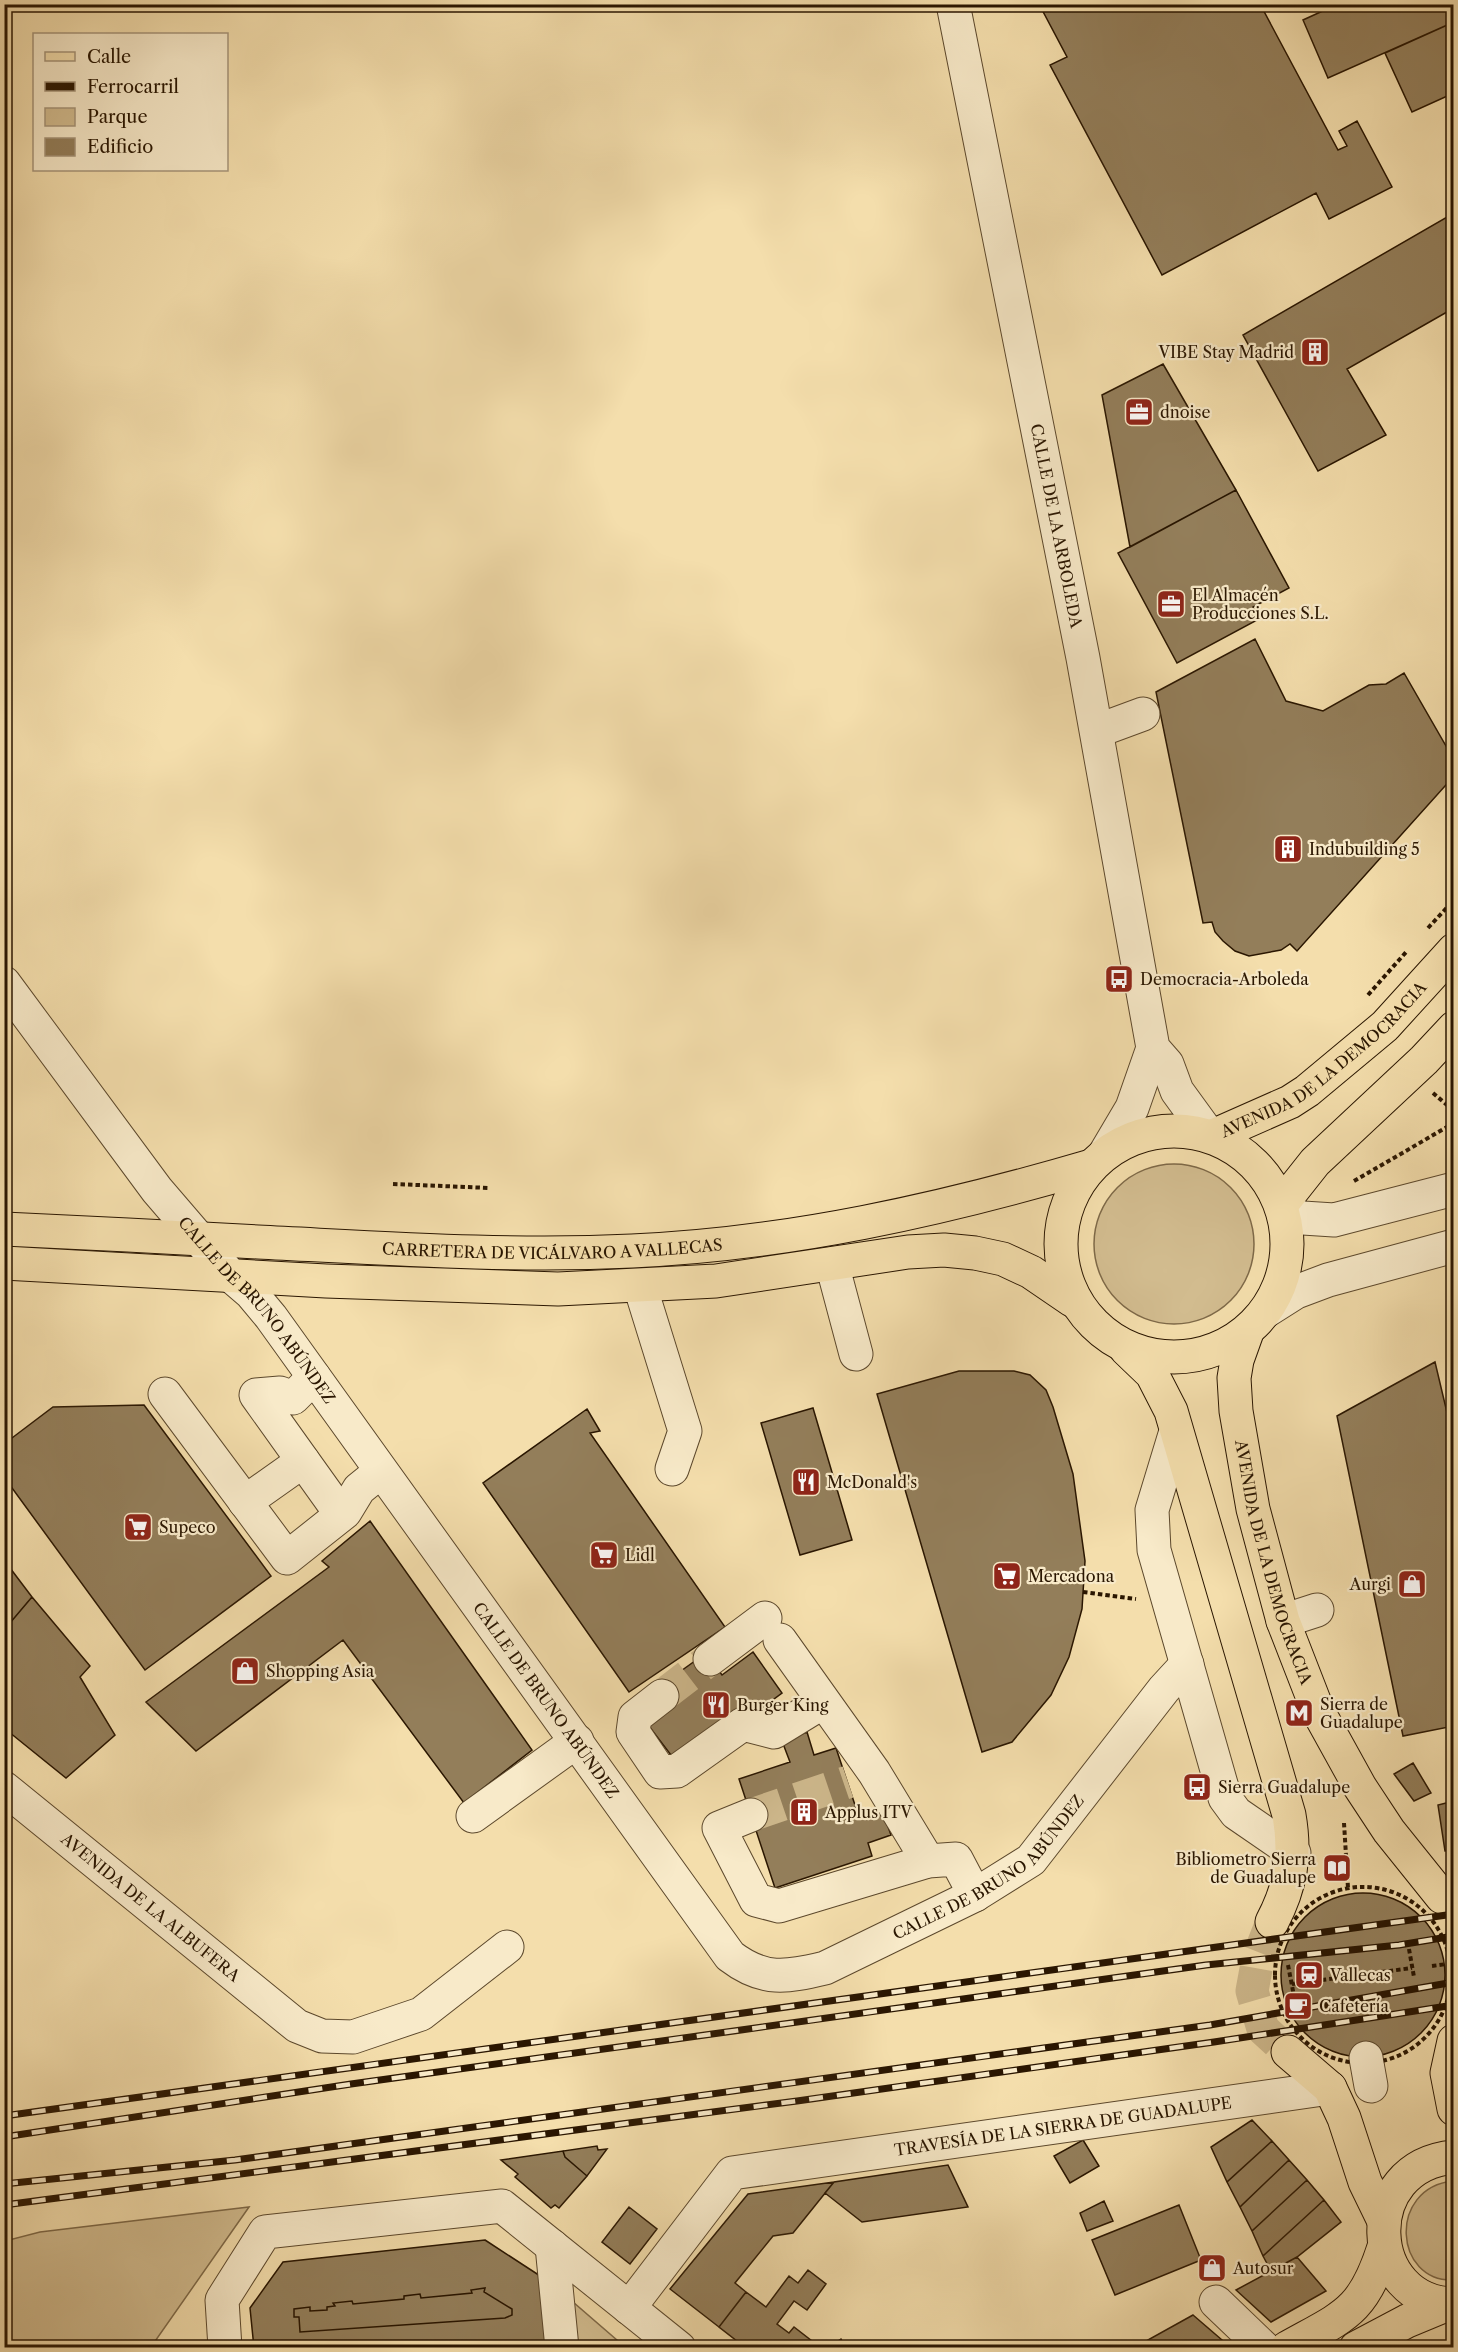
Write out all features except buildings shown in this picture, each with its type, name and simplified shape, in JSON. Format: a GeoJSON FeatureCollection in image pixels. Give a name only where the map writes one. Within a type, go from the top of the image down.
{"type":"FeatureCollection","features":[{"type":"Feature","properties":{"kind":"main road","name":"AVENIDA DE LA DEMOCRACIA"},"geometry":{"type":"LineString","coordinates":[[1211,1136],[1290,1102],[1307,1091],[1385,1026],[1454,950]]}},
{"type":"Feature","properties":{"kind":"main road"},"geometry":{"type":"LineString","coordinates":[[1072,1299],[1065,1281],[1062,1230],[1069,1203],[1099,1159],[1127,1138],[1150,1131],[1184,1129],[1211,1136],[1245,1154],[1262,1171],[1282,1208],[1315,1162],[1424,1060],[1454,1028]]}},
{"type":"Feature","properties":{"kind":"main road","name":"CARRETERA DE VICÁLVARO A VALLECAS"},"geometry":{"type":"LineString","coordinates":[[4,1229],[503,1254],[634,1251],[723,1244],[896,1217],[992,1195],[1099,1159]]}},
{"type":"Feature","properties":{"kind":"main road","name":"AVENIDA DE LA DEMOCRACIA"},"geometry":{"type":"LineString","coordinates":[[1282,1208],[1287,1241],[1285,1264],[1276,1292],[1256,1322],[1237,1360],[1234,1378],[1236,1411],[1253,1509],[1283,1621],[1318,1712],[1360,1787],[1389,1831],[1442,1897]]}},
{"type":"Feature","properties":{"kind":"main road"},"geometry":{"type":"LineString","coordinates":[[4,1263],[524,1289],[640,1286],[726,1280],[908,1252],[975,1253],[1003,1259],[1031,1272],[1072,1299],[1097,1329],[1126,1349],[1152,1374],[1168,1404],[1289,1815],[1294,1853],[1291,1876],[1272,1922]]}},
{"type":"Feature","properties":{"kind":"main road"},"geometry":{"type":"LineString","coordinates":[[1126,1349],[1148,1355],[1187,1357],[1213,1351],[1256,1322]]}},
{"type":"Feature","properties":{"kind":"main road"},"geometry":{"type":"LineString","coordinates":[[1454,2041],[1447,2073],[1454,2109]]}},
{"type":"Feature","properties":{"kind":"main road"},"geometry":{"type":"LineString","coordinates":[[1287,2052],[1330,2088],[1344,2118],[1384,2233],[1392,2268],[1413,2291],[1451,2304]]}},
{"type":"Feature","properties":{"kind":"main road"},"geometry":{"type":"LineString","coordinates":[[1287,2348],[1352,2309],[1374,2280],[1390,2198],[1400,2182],[1418,2168],[1440,2159],[1454,2157]]}},
{"type":"Feature","properties":{"kind":"main road"},"geometry":{"type":"LineString","coordinates":[[1356,2348],[1407,2321],[1451,2304]]}},
{"type":"Feature","properties":{"kind":"street","name":"CALLE DE LA ARBOLEDA"},"geometry":{"type":"LineString","coordinates":[[953,4],[1097,731],[1153,1048],[1167,1064],[1177,1091],[1211,1136]]}},
{"type":"Feature","properties":{"kind":"street"},"geometry":{"type":"LineString","coordinates":[[1097,731],[1143,714]]}},
{"type":"Feature","properties":{"kind":"street","name":"CALLE DE BRUNO ABÚNDEZ"},"geometry":{"type":"LineString","coordinates":[[4,983],[158,1190],[230,1275],[261,1305],[304,1388],[380,1472],[577,1741],[730,1956],[748,1971],[773,1976],[799,1974],[825,1968],[975,1895],[1031,1860],[1164,1689],[1187,1664]]}},
{"type":"Feature","properties":{"kind":"street","name":"CALLE DE LA ARBOLEDA"},"geometry":{"type":"LineString","coordinates":[[1099,1159],[1132,1108],[1153,1048]]}},
{"type":"Feature","properties":{"kind":"street"},"geometry":{"type":"LineString","coordinates":[[1282,1208],[1303,1218],[1334,1220],[1454,1189]]}},
{"type":"Feature","properties":{"kind":"street"},"geometry":{"type":"LineString","coordinates":[[1256,1322],[1296,1292],[1328,1280],[1454,1246]]}},
{"type":"Feature","properties":{"kind":"street"},"geometry":{"type":"LineString","coordinates":[[832,1264],[856,1354]]}},
{"type":"Feature","properties":{"kind":"street"},"geometry":{"type":"LineString","coordinates":[[640,1286],[685,1431],[672,1469]]}},
{"type":"Feature","properties":{"kind":"street"},"geometry":{"type":"LineString","coordinates":[[304,1388],[256,1395],[341,1514]]}},
{"type":"Feature","properties":{"kind":"street"},"geometry":{"type":"LineString","coordinates":[[165,1394],[287,1558],[341,1514],[359,1490],[380,1472]]}},
{"type":"Feature","properties":{"kind":"street"},"geometry":{"type":"LineString","coordinates":[[1176,1431],[1160,1476],[1151,1523],[1154,1550],[1226,1798],[1236,1814],[1294,1853]]}},
{"type":"Feature","properties":{"kind":"street"},"geometry":{"type":"LineString","coordinates":[[245,1502],[296,1452]]}},
{"type":"Feature","properties":{"kind":"street"},"geometry":{"type":"LineString","coordinates":[[1283,1621],[1317,1610]]}},
{"type":"Feature","properties":{"kind":"street"},"geometry":{"type":"LineString","coordinates":[[710,1659],[772,1629],[823,1702],[861,1777],[928,1861]]}},
{"type":"Feature","properties":{"kind":"street"},"geometry":{"type":"LineString","coordinates":[[662,1696],[635,1717],[633,1732],[660,1772],[677,1771],[743,1724],[774,1732],[823,1702]]}},
{"type":"Feature","properties":{"kind":"street"},"geometry":{"type":"LineString","coordinates":[[473,1816],[577,1741]]}},
{"type":"Feature","properties":{"kind":"street","name":"AVENIDA DE LA ALBUFERA"},"geometry":{"type":"LineString","coordinates":[[4,1788],[297,2026],[322,2036],[353,2037],[421,2014],[507,1947]]}},
{"type":"Feature","properties":{"kind":"street"},"geometry":{"type":"LineString","coordinates":[[751,1815],[719,1828],[756,1900],[779,1906],[928,1861],[956,1859],[975,1895]]}},
{"type":"Feature","properties":{"kind":"street","name":"TRAVESÍA DE LA SIERRA DE GUADALUPE"},"geometry":{"type":"LineString","coordinates":[[629,2308],[732,2173],[1330,2088]]}},
{"type":"Feature","properties":{"kind":"street"},"geometry":{"type":"LineString","coordinates":[[225,2348],[222,2301],[266,2232],[502,2206],[679,2348]]}},
{"type":"Feature","properties":{"kind":"street"},"geometry":{"type":"LineString","coordinates":[[552,2246],[562,2348]]}},
{"type":"Feature","properties":{"kind":"street"},"geometry":{"type":"LineString","coordinates":[[1216,2302],[1264,2348]]}},
{"type":"Feature","properties":{"kind":"path"},"geometry":{"type":"LineString","coordinates":[[1353,1181],[1454,1123]]}},
{"type":"Feature","properties":{"kind":"path"},"geometry":{"type":"LineString","coordinates":[[1349,1190],[1356,1172]]}},
{"type":"Feature","properties":{"kind":"path"},"geometry":{"type":"LineString","coordinates":[[393,1184],[490,1188]]}},
{"type":"Feature","properties":{"kind":"path"},"geometry":{"type":"LineString","coordinates":[[1083,1592],[1138,1599]]}},
{"type":"Feature","properties":{"kind":"path"},"geometry":{"type":"LineString","coordinates":[[1376,1887],[1404,1898],[1426,1914],[1442,1940],[1450,1968],[1451,1995],[1438,2022],[1422,2042],[1368,2069],[1337,2060],[1307,2046],[1289,2024],[1278,1997],[1275,1971],[1282,1941],[1300,1915],[1320,1896],[1348,1888],[1376,1887]]}},
{"type":"Feature","properties":{"kind":"path"},"geometry":{"type":"LineString","coordinates":[[1451,1942],[1454,1957]]}},
{"type":"Feature","properties":{"kind":"path"},"geometry":{"type":"LineString","coordinates":[[1408,1949],[1414,1977]]}},
{"type":"Feature","properties":{"kind":"path"},"geometry":{"type":"LineString","coordinates":[[1432,1966],[1454,1963]]}},
{"type":"Feature","properties":{"kind":"path"},"geometry":{"type":"LineString","coordinates":[[1288,1965],[1294,1996]]}},
{"type":"Feature","properties":{"kind":"path"},"geometry":{"type":"LineString","coordinates":[[1292,1984],[1412,1968]]}},
{"type":"Feature","properties":{"kind":"green space"},"geometry":{"type":"Polygon","coordinates":[[[1174,1164],[1204,1170],[1230,1188],[1248,1214],[1254,1244],[1248,1274],[1230,1300],[1204,1318],[1174,1324],[1144,1318],[1118,1300],[1100,1274],[1094,1244],[1100,1214],[1118,1188],[1144,1170],[1174,1164]]]}},
{"type":"Feature","properties":{"kind":"green space"},"geometry":{"type":"Polygon","coordinates":[[[1453,2181],[1454,2280],[1434,2277],[1419,2267],[1410,2252],[1406,2234],[1408,2216],[1417,2200],[1432,2187],[1453,2181]]]}},
{"type":"Feature","properties":{"kind":"green space"},"geometry":{"type":"Polygon","coordinates":[[[249,2207],[151,2347],[5,2347],[5,2241],[40,2232],[249,2207]]]}},
{"type":"Feature","properties":{"kind":"green space"},"geometry":{"type":"Polygon","coordinates":[[[551,2283],[625,2347],[554,2347],[551,2283]]]}},
{"type":"Feature","properties":{"kind":"tunnel"},"geometry":{"type":"LineString","coordinates":[[662,1696],[710,1659]]}},
{"type":"Feature","properties":{"kind":"tunnel"},"geometry":{"type":"LineString","coordinates":[[751,1815],[848,1782]]}},
{"type":"Feature","properties":{"kind":"tunnel"},"geometry":{"type":"LineString","coordinates":[[1272,1922],[1258,1958],[1252,1991],[1263,2029],[1288,2052]]}},
{"type":"Feature","properties":{"kind":"railway"},"geometry":{"type":"LineString","coordinates":[[4,2116],[1454,1914]]}},
{"type":"Feature","properties":{"kind":"railway"},"geometry":{"type":"LineString","coordinates":[[4,2137],[351,2084],[1206,1965],[1399,1945],[1454,1936]]}},
{"type":"Feature","properties":{"kind":"railway"},"geometry":{"type":"LineString","coordinates":[[4,2184],[235,2160],[1210,2025],[1454,1982]]}},
{"type":"Feature","properties":{"kind":"railway"},"geometry":{"type":"LineString","coordinates":[[4,2205],[797,2101],[1214,2042],[1454,2005]]}},
{"type":"Feature","properties":{"kind":"place","name":"VIBE Stay Madrid"},"geometry":{"type":"Point","coordinates":[1315,352]}},
{"type":"Feature","properties":{"kind":"place","name":"dnoise"},"geometry":{"type":"Point","coordinates":[1139,412]}},
{"type":"Feature","properties":{"kind":"place","name":"El Almacén Producciones S.L."},"geometry":{"type":"Point","coordinates":[1171,604]}},
{"type":"Feature","properties":{"kind":"place","name":"Indubuilding 5"},"geometry":{"type":"Point","coordinates":[1288,849]}},
{"type":"Feature","properties":{"kind":"place","name":"Democracia-Arboleda"},"geometry":{"type":"Point","coordinates":[1119,979]}},
{"type":"Feature","properties":{"kind":"place","name":"McDonald's"},"geometry":{"type":"Point","coordinates":[806,1482]}},
{"type":"Feature","properties":{"kind":"place","name":"Supeco"},"geometry":{"type":"Point","coordinates":[138,1527]}},
{"type":"Feature","properties":{"kind":"place","name":"Lidl"},"geometry":{"type":"Point","coordinates":[604,1555]}},
{"type":"Feature","properties":{"kind":"place","name":"Mercadona"},"geometry":{"type":"Point","coordinates":[1007,1576]}},
{"type":"Feature","properties":{"kind":"place","name":"Aurgi"},"geometry":{"type":"Point","coordinates":[1412,1584]}},
{"type":"Feature","properties":{"kind":"place","name":"Shopping Asia"},"geometry":{"type":"Point","coordinates":[245,1671]}},
{"type":"Feature","properties":{"kind":"place","name":"Burger King"},"geometry":{"type":"Point","coordinates":[716,1705]}},
{"type":"Feature","properties":{"kind":"place","name":"Sierra de Guadalupe"},"geometry":{"type":"Point","coordinates":[1299,1713]}},
{"type":"Feature","properties":{"kind":"place","name":"Sierra Guadalupe"},"geometry":{"type":"Point","coordinates":[1197,1787]}},
{"type":"Feature","properties":{"kind":"place","name":"Applus ITV"},"geometry":{"type":"Point","coordinates":[804,1812]}},
{"type":"Feature","properties":{"kind":"place","name":"Bibliometro Sierra de Guadalupe"},"geometry":{"type":"Point","coordinates":[1337,1868]}},
{"type":"Feature","properties":{"kind":"place","name":"Vallecas"},"geometry":{"type":"Point","coordinates":[1309,1975]}},
{"type":"Feature","properties":{"kind":"place","name":"Cafetería"},"geometry":{"type":"Point","coordinates":[1298,2006]}},
{"type":"Feature","properties":{"kind":"place","name":"Autosur"},"geometry":{"type":"Point","coordinates":[1212,2268]}}]}
